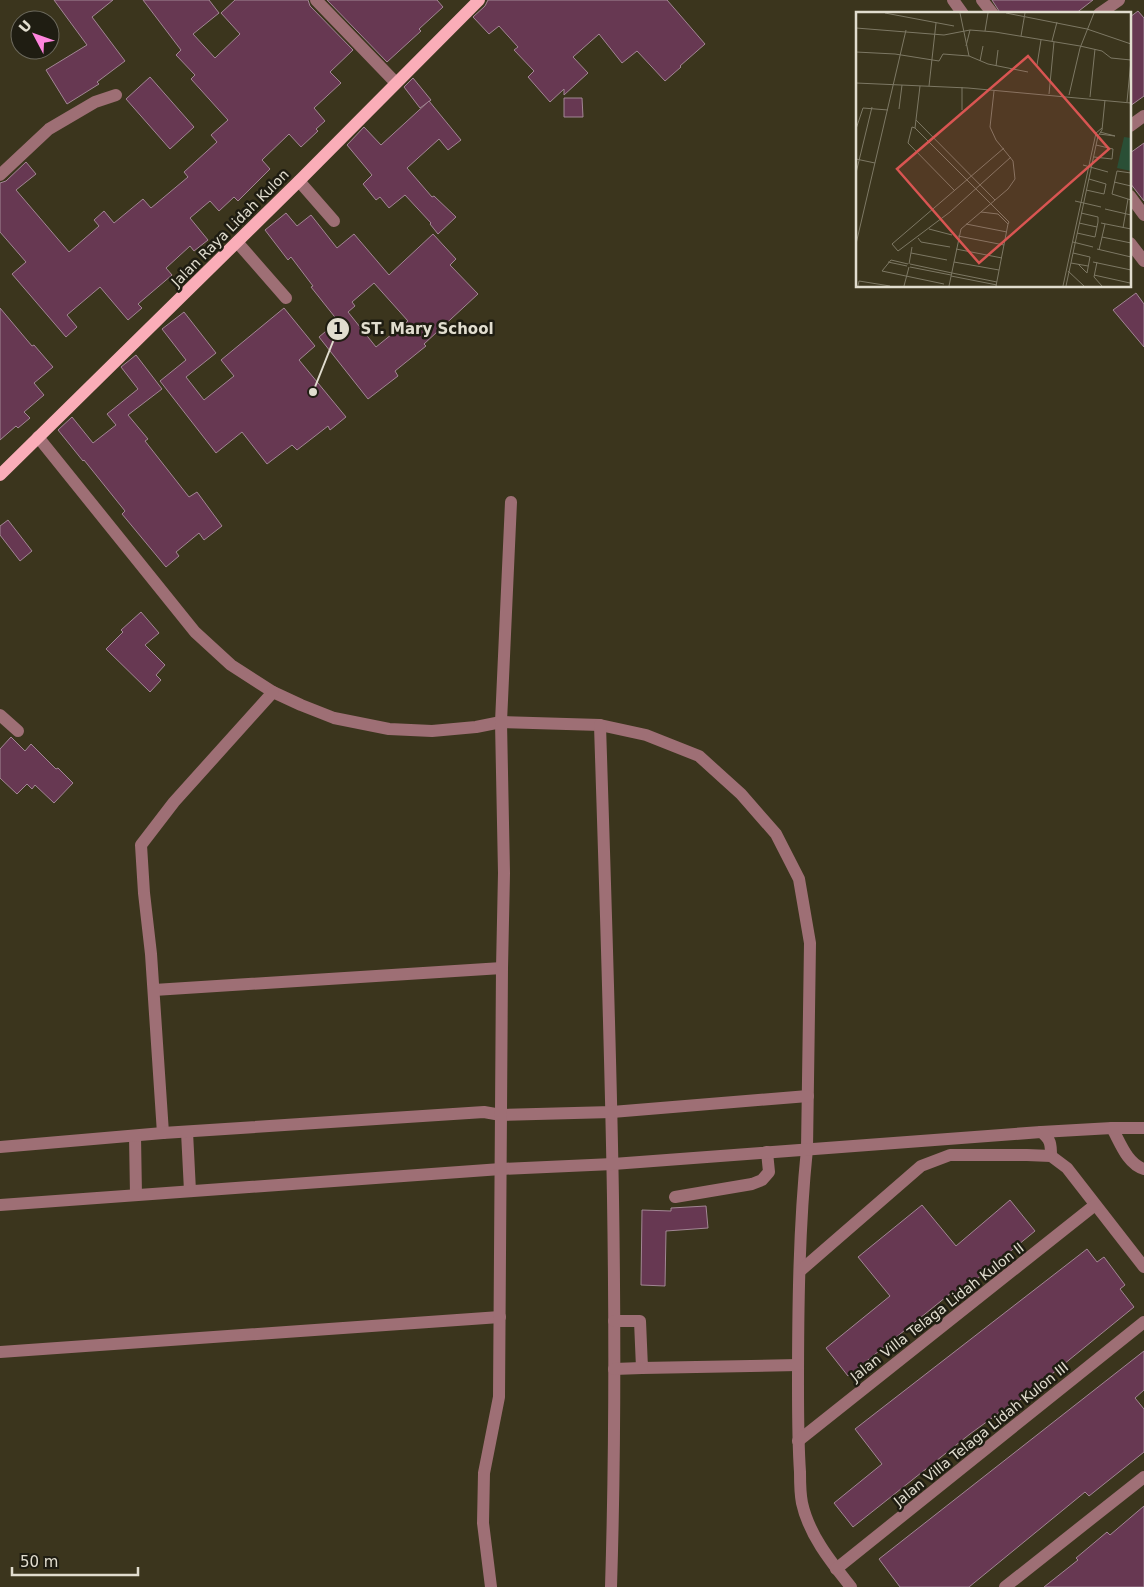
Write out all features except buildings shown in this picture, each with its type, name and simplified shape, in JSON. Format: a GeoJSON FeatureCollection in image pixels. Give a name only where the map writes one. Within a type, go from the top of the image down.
{"type":"FeatureCollection","features":[{"type":"Feature","properties":{"kind":"main road","name":"Jalan Raya Lidah Kulon"},"geometry":{"type":"LineString","coordinates":[[0,474],[299,181],[479,0]]}},
{"type":"Feature","properties":{"kind":"street"},"geometry":{"type":"LineString","coordinates":[[316,0],[396,83]]}},
{"type":"Feature","properties":{"kind":"street"},"geometry":{"type":"LineString","coordinates":[[953,0],[962,12]]}},
{"type":"Feature","properties":{"kind":"street"},"geometry":{"type":"LineString","coordinates":[[982,0],[991,12]]}},
{"type":"Feature","properties":{"kind":"street"},"geometry":{"type":"LineString","coordinates":[[1103,12],[1119,0]]}},
{"type":"Feature","properties":{"kind":"street"},"geometry":{"type":"LineString","coordinates":[[0,175],[49,129],[95,102],[116,95]]}},
{"type":"Feature","properties":{"kind":"street"},"geometry":{"type":"LineString","coordinates":[[1132,125],[1144,116]]}},
{"type":"Feature","properties":{"kind":"street"},"geometry":{"type":"LineString","coordinates":[[299,181],[334,221]]}},
{"type":"Feature","properties":{"kind":"street"},"geometry":{"type":"LineString","coordinates":[[1132,199],[1144,215]]}},
{"type":"Feature","properties":{"kind":"street"},"geometry":{"type":"LineString","coordinates":[[237,242],[286,298]]}},
{"type":"Feature","properties":{"kind":"street"},"geometry":{"type":"LineString","coordinates":[[38,437],[194,632],[231,665],[273,692],[301,706],[334,718],[389,729],[432,731],[476,727],[501,722],[600,725],[646,735],[699,756],[741,794],[776,834],[799,879],[810,943],[807,1149],[800,1271],[798,1364],[798,1441],[802,1502],[811,1530],[836,1569],[851,1587]]}},
{"type":"Feature","properties":{"kind":"street"},"geometry":{"type":"LineString","coordinates":[[491,1587],[483,1523],[484,1473],[500,1398],[504,873],[501,722],[511,502]]}},
{"type":"Feature","properties":{"kind":"street"},"geometry":{"type":"LineString","coordinates":[[164,1134],[154,990],[144,893],[142,845],[174,802],[273,692]]}},
{"type":"Feature","properties":{"kind":"street"},"geometry":{"type":"LineString","coordinates":[[0,715],[18,731]]}},
{"type":"Feature","properties":{"kind":"street"},"geometry":{"type":"LineString","coordinates":[[600,725],[613,1164],[614,1485],[611,1587]]}},
{"type":"Feature","properties":{"kind":"street"},"geometry":{"type":"LineString","coordinates":[[154,990],[502,968]]}},
{"type":"Feature","properties":{"kind":"street"},"geometry":{"type":"LineString","coordinates":[[0,1147],[484,1112],[501,1115],[612,1112],[808,1096]]}},
{"type":"Feature","properties":{"kind":"street"},"geometry":{"type":"LineString","coordinates":[[1112,1128],[1134,1164],[1144,1169]]}},
{"type":"Feature","properties":{"kind":"street"},"geometry":{"type":"LineString","coordinates":[[0,1205],[501,1168],[613,1164],[1041,1132],[1144,1128]]}},
{"type":"Feature","properties":{"kind":"street"},"geometry":{"type":"LineString","coordinates":[[187,1132],[190,1191]]}},
{"type":"Feature","properties":{"kind":"street"},"geometry":{"type":"LineString","coordinates":[[1041,1132],[1048,1138],[1051,1145],[1051,1156]]}},
{"type":"Feature","properties":{"kind":"street"},"geometry":{"type":"LineString","coordinates":[[135,1136],[136,1195]]}},
{"type":"Feature","properties":{"kind":"street"},"geometry":{"type":"LineString","coordinates":[[675,1197],[752,1184],[762,1180],[769,1172],[767,1152]]}},
{"type":"Feature","properties":{"kind":"street"},"geometry":{"type":"LineString","coordinates":[[800,1271],[921,1166],[950,1155],[1051,1156],[1067,1168],[1144,1267]]}},
{"type":"Feature","properties":{"kind":"street","name":"Jalan Villa Telaga Lidah Kulon II"},"geometry":{"type":"LineString","coordinates":[[798,1441],[1096,1205]]}},
{"type":"Feature","properties":{"kind":"street"},"geometry":{"type":"LineString","coordinates":[[0,1352],[500,1317]]}},
{"type":"Feature","properties":{"kind":"street"},"geometry":{"type":"LineString","coordinates":[[614,1321],[640,1321],[642,1368]]}},
{"type":"Feature","properties":{"kind":"street","name":"Jalan Villa Telaga Lidah Kulon III"},"geometry":{"type":"LineString","coordinates":[[836,1569],[1144,1322]]}},
{"type":"Feature","properties":{"kind":"street"},"geometry":{"type":"LineString","coordinates":[[614,1369],[798,1364]]}},
{"type":"Feature","properties":{"kind":"street"},"geometry":{"type":"LineString","coordinates":[[1005,1587],[1144,1477]]}},
{"type":"Feature","properties":{"kind":"place","name":"ST. Mary School"},"geometry":{"type":"Point","coordinates":[313,392]}}]}
